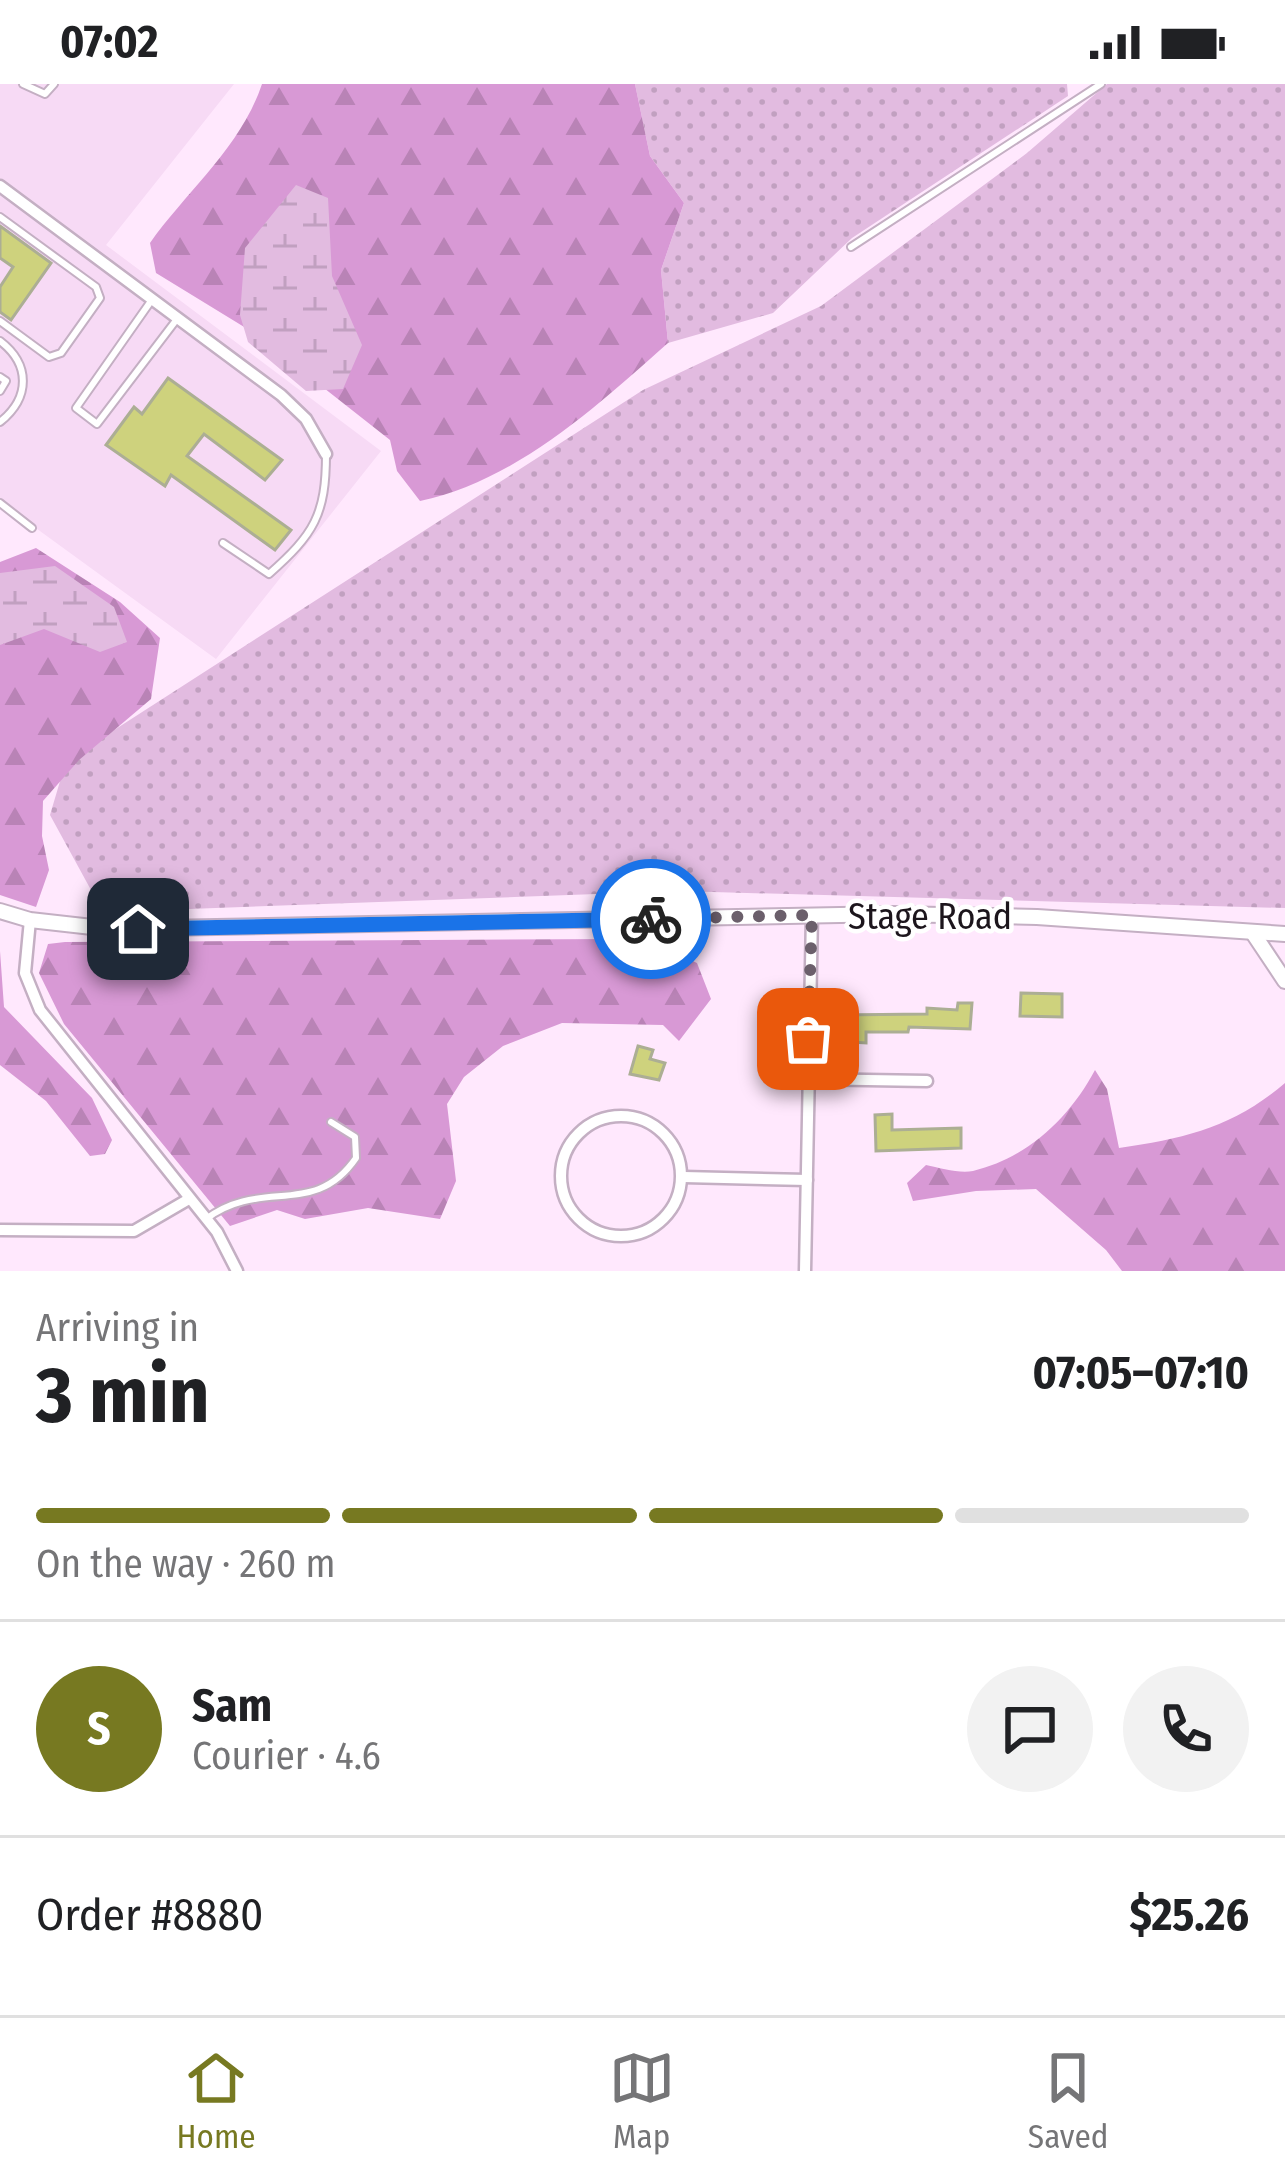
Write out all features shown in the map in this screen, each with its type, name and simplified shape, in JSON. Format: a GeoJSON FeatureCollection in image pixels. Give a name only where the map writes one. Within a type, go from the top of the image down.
{"type":"FeatureCollection","features":[{"type":"Feature","properties":{"kind":"street"},"geometry":{"type":"LineString","coordinates":[[0,186],[295,406],[326,454]]}},
{"type":"Feature","properties":{"kind":"street","name":"Stage Road"},"geometry":{"type":"LineString","coordinates":[[0,911],[30,920],[166,929],[812,915],[1037,917],[1285,934]]}},
{"type":"Feature","properties":{"kind":"street"},"geometry":{"type":"LineString","coordinates":[[805,1271],[812,915]]}},
{"type":"Feature","properties":{"kind":"street"},"geometry":{"type":"LineString","coordinates":[[30,920],[25,973],[40,1010],[206,1220],[237,1271]]}},
{"type":"Feature","properties":{"kind":"street"},"geometry":{"type":"LineString","coordinates":[[1253,933],[1285,981]]}},
{"type":"Feature","properties":{"kind":"street"},"geometry":{"type":"LineString","coordinates":[[807,1079],[927,1081]]}},
{"type":"Feature","properties":{"kind":"street"},"geometry":{"type":"LineString","coordinates":[[621,1116],[660,1129],[671,1140],[684,1177],[658,1223],[623,1237],[607,1235],[574,1217],[561,1186],[566,1150],[576,1136],[592,1123],[621,1116]]}},
{"type":"Feature","properties":{"kind":"street"},"geometry":{"type":"LineString","coordinates":[[684,1177],[807,1180]]}},
{"type":"Feature","properties":{"kind":"street"},"geometry":{"type":"LineString","coordinates":[[0,1230],[134,1232],[189,1199]]}},
{"type":"Feature","properties":{"kind":"lane"},"geometry":{"type":"LineString","coordinates":[[23,84],[45,94],[54,84]]}},
{"type":"Feature","properties":{"kind":"lane"},"geometry":{"type":"LineString","coordinates":[[851,247],[1101,84]]}},
{"type":"Feature","properties":{"kind":"lane"},"geometry":{"type":"LineString","coordinates":[[0,217],[96,287],[100,298],[61,353],[50,357],[0,321]]}},
{"type":"Feature","properties":{"kind":"lane"},"geometry":{"type":"LineString","coordinates":[[152,301],[76,408],[97,424],[177,320]]}},
{"type":"Feature","properties":{"kind":"lane"},"geometry":{"type":"LineString","coordinates":[[0,341],[20,356],[25,369],[23,388],[0,422]]}},
{"type":"Feature","properties":{"kind":"lane"},"geometry":{"type":"LineString","coordinates":[[0,377],[6,381],[0,391]]}},
{"type":"Feature","properties":{"kind":"lane"},"geometry":{"type":"LineString","coordinates":[[223,543],[269,574],[309,538],[326,495],[326,454]]}},
{"type":"Feature","properties":{"kind":"lane"},"geometry":{"type":"LineString","coordinates":[[0,502],[32,528]]}},
{"type":"Feature","properties":{"kind":"lane"},"geometry":{"type":"LineString","coordinates":[[206,1220],[254,1196],[309,1197],[333,1186],[356,1158],[355,1137],[331,1121]]}},
{"type":"Feature","properties":{"kind":"shaded area"},"geometry":{"type":"Polygon","coordinates":[[[0,84],[234,84],[106,245],[381,451],[216,659],[0,502],[0,84]]]}},
{"type":"Feature","properties":{"kind":"green space"},"geometry":{"type":"Polygon","coordinates":[[[262,84],[635,84],[650,156],[684,203],[661,270],[668,343],[584,415],[522,459],[455,491],[420,501],[397,471],[390,440],[254,333],[156,273],[150,243],[227,148],[262,84]]]}},
{"type":"Feature","properties":{"kind":"green space"},"geometry":{"type":"Polygon","coordinates":[[[635,84],[1067,84],[1068,96],[852,238],[773,313],[668,343],[661,270],[684,203],[650,156],[635,84]]]}},
{"type":"Feature","properties":{"kind":"green space"},"geometry":{"type":"Polygon","coordinates":[[[1107,84],[1285,84],[1285,908],[678,891],[162,910],[97,901],[50,815],[66,761],[643,390],[821,306],[1027,153],[1107,84]]]}},
{"type":"Feature","properties":{"kind":"green space"},"geometry":{"type":"Polygon","coordinates":[[[296,185],[328,198],[332,276],[362,345],[343,389],[306,391],[248,342],[240,315],[245,248],[296,185]]]}},
{"type":"Feature","properties":{"kind":"green space"},"geometry":{"type":"Polygon","coordinates":[[[36,548],[120,602],[160,638],[151,699],[79,760],[43,801],[42,836],[49,870],[36,907],[0,895],[0,562],[36,548]]]}},
{"type":"Feature","properties":{"kind":"green space"},"geometry":{"type":"Polygon","coordinates":[[[55,566],[114,607],[127,642],[100,652],[44,629],[0,645],[0,573],[55,566]]]}},
{"type":"Feature","properties":{"kind":"green space"},"geometry":{"type":"Polygon","coordinates":[[[621,939],[664,948],[697,963],[711,999],[679,1041],[663,1025],[562,1023],[503,1046],[464,1077],[447,1104],[456,1181],[440,1219],[368,1208],[305,1219],[277,1210],[230,1226],[64,1024],[39,973],[48,944],[65,942],[621,939]]]}},
{"type":"Feature","properties":{"kind":"green space"},"geometry":{"type":"Polygon","coordinates":[[[0,951],[4,1007],[92,1098],[112,1140],[105,1154],[90,1156],[46,1101],[0,1065],[0,951]]]}},
{"type":"Feature","properties":{"kind":"green space"},"geometry":{"type":"Polygon","coordinates":[[[1095,1070],[1107,1089],[1119,1148],[1208,1128],[1247,1110],[1285,1083],[1285,1271],[1122,1271],[1106,1250],[1036,1189],[976,1191],[913,1201],[907,1183],[926,1165],[973,1171],[1029,1146],[1060,1119],[1095,1070]]]}},
{"type":"Feature","properties":{"kind":"building"},"geometry":{"type":"Polygon","coordinates":[[[0,226],[51,263],[11,320],[0,312],[0,287],[13,267],[0,258],[0,226]]]}},
{"type":"Feature","properties":{"kind":"building"},"geometry":{"type":"Polygon","coordinates":[[[168,378],[282,460],[265,480],[204,434],[187,456],[291,530],[275,550],[171,475],[165,486],[106,445],[134,407],[142,414],[168,378]]]}},
{"type":"Feature","properties":{"kind":"building"},"geometry":{"type":"Polygon","coordinates":[[[1021,993],[1062,994],[1062,1017],[1020,1016],[1021,993]]]}},
{"type":"Feature","properties":{"kind":"building"},"geometry":{"type":"Polygon","coordinates":[[[958,1003],[972,1003],[970,1029],[909,1027],[908,1032],[866,1032],[866,1043],[834,1041],[837,1015],[927,1014],[927,1008],[957,1010],[958,1003]]]}},
{"type":"Feature","properties":{"kind":"building"},"geometry":{"type":"Polygon","coordinates":[[[638,1046],[653,1050],[650,1059],[665,1063],[659,1080],[630,1074],[638,1046]]]}},
{"type":"Feature","properties":{"kind":"building"},"geometry":{"type":"Polygon","coordinates":[[[892,1114],[892,1130],[961,1128],[961,1148],[876,1151],[875,1115],[892,1114]]]}},
{"type":"Feature","properties":{"kind":"way so far"},"geometry":{"type":"LineString","coordinates":[[651,919],[812,915],[808,1039]]}},
{"type":"Feature","properties":{"kind":"route"},"geometry":{"type":"LineString","coordinates":[[138,929],[651,919]]}}]}
